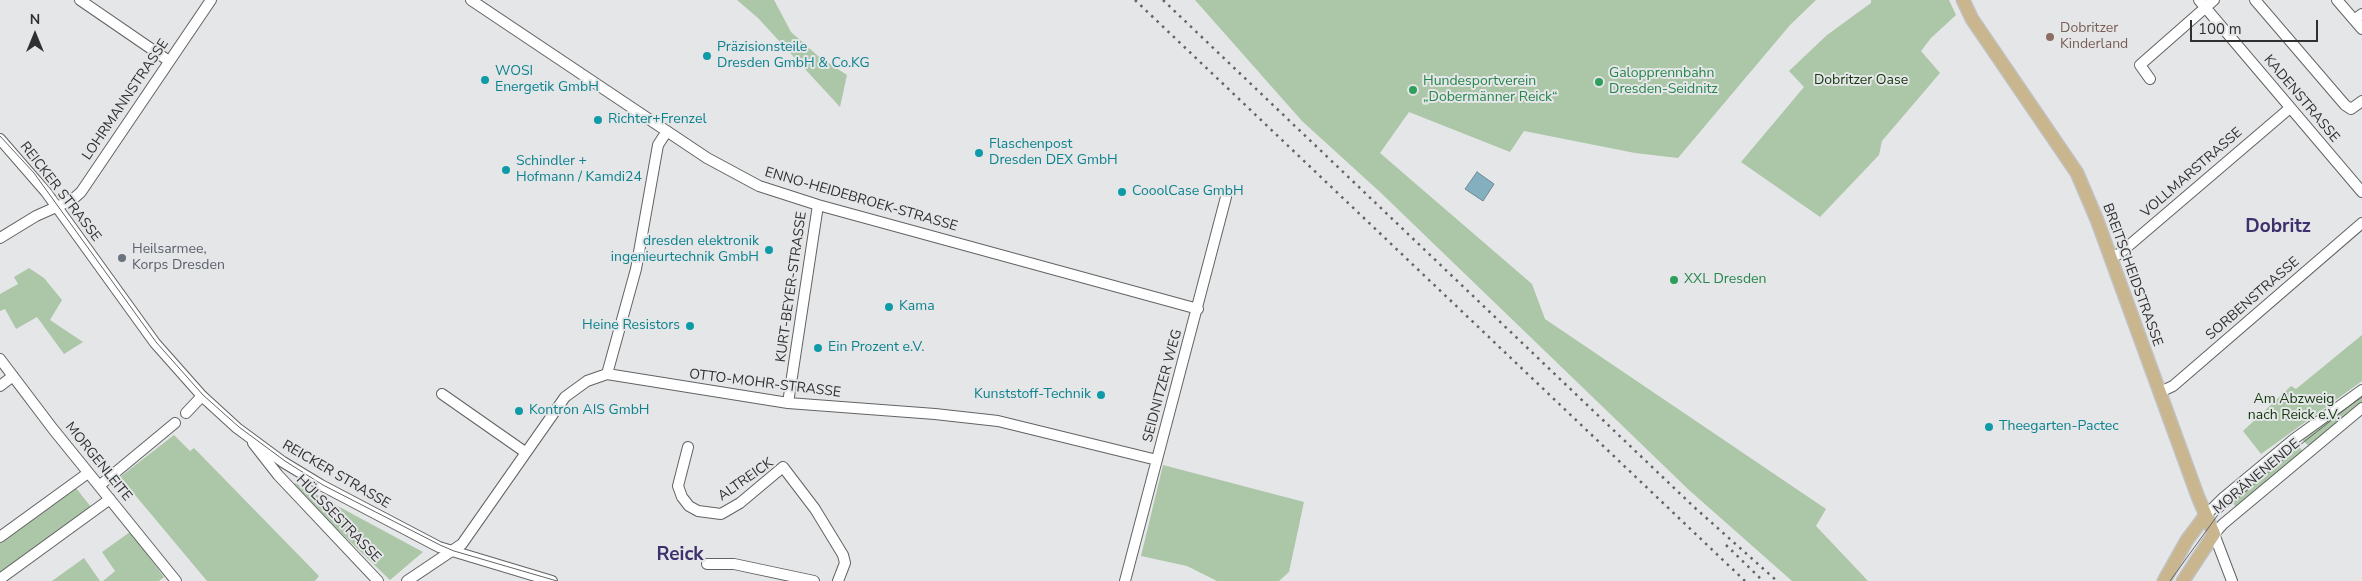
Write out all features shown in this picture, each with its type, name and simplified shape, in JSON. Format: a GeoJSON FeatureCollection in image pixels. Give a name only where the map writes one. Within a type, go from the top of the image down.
{"type":"FeatureCollection","features":[{"type":"Feature","properties":{"kind":"main road","name":"BREITSCHEIDSTRASSE"},"geometry":{"type":"LineString","coordinates":[[1963,0],[1972,19],[2077,173],[2110,257],[2205,516],[2214,534]]}},
{"type":"Feature","properties":{"kind":"main road","name":"MORÄNENENDE"},"geometry":{"type":"LineString","coordinates":[[2164,581],[2187,540],[2205,516]]}},
{"type":"Feature","properties":{"kind":"main road","name":"MORÄNENENDE"},"geometry":{"type":"LineString","coordinates":[[2183,581],[2214,534]]}},
{"type":"Feature","properties":{"kind":"street"},"geometry":{"type":"LineString","coordinates":[[80,0],[169,61]]}},
{"type":"Feature","properties":{"kind":"street","name":"LOHRMANNSTRASSE"},"geometry":{"type":"LineString","coordinates":[[0,238],[40,214],[58,208],[72,200],[80,192],[211,0]]}},
{"type":"Feature","properties":{"kind":"street","name":"ENNO-HEIDEBROEK-STRASSE"},"geometry":{"type":"LineString","coordinates":[[471,0],[737,176],[759,186],[818,205],[1198,309]]}},
{"type":"Feature","properties":{"kind":"street"},"geometry":{"type":"LineString","coordinates":[[2150,79],[2140,64],[2202,4],[2214,0]]}},
{"type":"Feature","properties":{"kind":"street","name":"KADENSTRASSE"},"geometry":{"type":"LineString","coordinates":[[2255,0],[2345,105],[2351,109],[2362,101]]}},
{"type":"Feature","properties":{"kind":"street"},"geometry":{"type":"LineString","coordinates":[[2337,0],[2358,17],[2362,29]]}},
{"type":"Feature","properties":{"kind":"street","name":"KADENSTRASSE"},"geometry":{"type":"LineString","coordinates":[[2202,4],[2362,192]]}},
{"type":"Feature","properties":{"kind":"street","name":"VOLLMARSTRASSE"},"geometry":{"type":"LineString","coordinates":[[2110,257],[2125,248],[2290,108]]}},
{"type":"Feature","properties":{"kind":"street"},"geometry":{"type":"LineString","coordinates":[[607,374],[636,269],[658,145],[668,131]]}},
{"type":"Feature","properties":{"kind":"street","name":"REICKER STRASSE"},"geometry":{"type":"LineString","coordinates":[[0,139],[31,173],[58,208],[155,343],[202,396],[250,438],[283,462],[321,485],[452,553],[552,581]]}},
{"type":"Feature","properties":{"kind":"street","name":"SEIDNITZER WEG"},"geometry":{"type":"LineString","coordinates":[[1125,581],[1226,197]]}},
{"type":"Feature","properties":{"kind":"street","name":"KURT-BEYER-STRASSE"},"geometry":{"type":"LineString","coordinates":[[788,403],[818,205]]}},
{"type":"Feature","properties":{"kind":"street","name":"SORBENSTRASSE"},"geometry":{"type":"LineString","coordinates":[[2160,392],[2173,386],[2362,223]]}},
{"type":"Feature","properties":{"kind":"street","name":"MORGENLEITE"},"geometry":{"type":"LineString","coordinates":[[0,359],[88,474],[176,581]]}},
{"type":"Feature","properties":{"kind":"street","name":"OTTO-MOHR-STRASSE"},"geometry":{"type":"LineString","coordinates":[[407,581],[452,553],[465,540],[565,397],[586,381],[607,374],[788,403],[935,414],[998,421],[1157,460]]}},
{"type":"Feature","properties":{"kind":"street"},"geometry":{"type":"LineString","coordinates":[[0,386],[13,376]]}},
{"type":"Feature","properties":{"kind":"street","name":"MORÄNENENDE"},"geometry":{"type":"LineString","coordinates":[[2205,516],[2223,498],[2290,442],[2362,390]]}},
{"type":"Feature","properties":{"kind":"street"},"geometry":{"type":"LineString","coordinates":[[442,394],[525,452]]}},
{"type":"Feature","properties":{"kind":"street"},"geometry":{"type":"LineString","coordinates":[[186,413],[202,396]]}},
{"type":"Feature","properties":{"kind":"street","name":"MORÄNENENDE"},"geometry":{"type":"LineString","coordinates":[[2214,534],[2362,408]]}},
{"type":"Feature","properties":{"kind":"street"},"geometry":{"type":"LineString","coordinates":[[99,486],[174,423]]}},
{"type":"Feature","properties":{"kind":"street","name":"HÜLSSESTRASSE"},"geometry":{"type":"LineString","coordinates":[[250,438],[278,475],[378,581]]}},
{"type":"Feature","properties":{"kind":"street","name":"ALTREICK"},"geometry":{"type":"LineString","coordinates":[[688,447],[678,486],[682,497],[689,506],[698,511],[721,514],[740,503],[783,467],[815,509],[843,555],[845,563],[838,581]]}},
{"type":"Feature","properties":{"kind":"street","name":"HÜLSSESTRASSE"},"geometry":{"type":"LineString","coordinates":[[278,475],[283,462]]}},
{"type":"Feature","properties":{"kind":"street"},"geometry":{"type":"LineString","coordinates":[[0,536],[88,474]]}},
{"type":"Feature","properties":{"kind":"street"},"geometry":{"type":"LineString","coordinates":[[0,579],[110,499]]}},
{"type":"Feature","properties":{"kind":"street","name":"BREITSCHEIDSTRASSE"},"geometry":{"type":"LineString","coordinates":[[2214,534],[2232,581]]}},
{"type":"Feature","properties":{"kind":"street"},"geometry":{"type":"LineString","coordinates":[[707,564],[734,564],[814,581]]}},
{"type":"Feature","properties":{"kind":"green space"},"geometry":{"type":"Polygon","coordinates":[[[737,0],[774,0],[791,32],[818,56],[847,75],[840,107],[758,18],[737,0]]]}},
{"type":"Feature","properties":{"kind":"green space"},"geometry":{"type":"Polygon","coordinates":[[[1195,0],[1816,0],[1790,25],[1678,158],[1635,153],[1524,131],[1510,152],[1409,112],[1380,153],[1532,284],[1545,319],[1826,509],[1816,526],[1868,581],[1792,581],[1689,490],[1380,192],[1302,121],[1195,0]]]}},
{"type":"Feature","properties":{"kind":"green space","name":"Dobritzer Oase"},"geometry":{"type":"Polygon","coordinates":[[[1871,0],[1949,0],[1956,15],[1931,38],[1921,51],[1940,73],[1882,141],[1879,155],[1820,217],[1741,162],[1804,87],[1789,71],[1827,35],[1871,3],[1871,0]]]}},
{"type":"Feature","properties":{"kind":"green space"},"geometry":{"type":"Polygon","coordinates":[[[29,268],[44,278],[62,300],[50,320],[83,342],[64,354],[37,317],[16,329],[5,309],[0,311],[0,294],[18,284],[14,277],[29,268]]]}},
{"type":"Feature","properties":{"kind":"green space","name":"Am Abzweig nach Reick e.V."},"geometry":{"type":"Polygon","coordinates":[[[2362,335],[2362,381],[2261,454],[2243,431],[2291,386],[2296,389],[2362,335]]]}},
{"type":"Feature","properties":{"kind":"green space"},"geometry":{"type":"Polygon","coordinates":[[[2362,394],[2362,404],[2310,447],[2300,438],[2362,394]]]}},
{"type":"Feature","properties":{"kind":"green space"},"geometry":{"type":"Polygon","coordinates":[[[174,435],[190,451],[194,448],[319,576],[315,581],[207,581],[120,477],[174,435]]]}},
{"type":"Feature","properties":{"kind":"green space"},"geometry":{"type":"Polygon","coordinates":[[[2297,445],[2303,451],[2236,507],[2231,501],[2297,445]]]}},
{"type":"Feature","properties":{"kind":"green space"},"geometry":{"type":"Polygon","coordinates":[[[1163,465],[1304,502],[1289,572],[1279,581],[1217,581],[1187,566],[1141,556],[1163,465]]]}},
{"type":"Feature","properties":{"kind":"green space"},"geometry":{"type":"Polygon","coordinates":[[[295,483],[423,552],[390,580],[292,486],[295,483]]]}},
{"type":"Feature","properties":{"kind":"green space"},"geometry":{"type":"Polygon","coordinates":[[[76,488],[91,507],[0,573],[0,543],[76,488]]]}},
{"type":"Feature","properties":{"kind":"green space"},"geometry":{"type":"Polygon","coordinates":[[[130,532],[164,577],[159,581],[103,581],[115,571],[102,552],[130,532]]]}},
{"type":"Feature","properties":{"kind":"green space"},"geometry":{"type":"Polygon","coordinates":[[[84,558],[100,581],[52,581],[84,558]]]}},
{"type":"Feature","properties":{"kind":"water"},"geometry":{"type":"Polygon","coordinates":[[[1477,172],[1494,184],[1483,201],[1465,189],[1477,172]]]}},
{"type":"Feature","properties":{"kind":"tram line"},"geometry":{"type":"LineString","coordinates":[[0,136],[34,173],[156,342],[203,395],[239,427],[285,461],[323,485],[440,545],[454,551],[557,581]]}},
{"type":"Feature","properties":{"kind":"tram line"},"geometry":{"type":"LineString","coordinates":[[2170,581],[2217,516],[2300,445],[2362,396]]}},
{"type":"Feature","properties":{"kind":"railway"},"geometry":{"type":"LineString","coordinates":[[1135,0],[1745,581]]}},
{"type":"Feature","properties":{"kind":"railway"},"geometry":{"type":"LineString","coordinates":[[1163,0],[1694,507],[1777,581]]}},
{"type":"Feature","properties":{"kind":"railway"},"geometry":{"type":"LineString","coordinates":[[1726,545],[1763,581]]}},
{"type":"Feature","properties":{"kind":"place","name":"Dobritzer Kinderland"},"geometry":{"type":"Point","coordinates":[2050,37]}},
{"type":"Feature","properties":{"kind":"place","name":"Präzisionsteile Dresden GmbH & Co.KG"},"geometry":{"type":"Point","coordinates":[707,56]}},
{"type":"Feature","properties":{"kind":"place","name":"WOSI Energetik GmbH"},"geometry":{"type":"Point","coordinates":[485,80]}},
{"type":"Feature","properties":{"kind":"place","name":"Galopprennbahn Dresden-Seidnitz"},"geometry":{"type":"Point","coordinates":[1599,82]}},
{"type":"Feature","properties":{"kind":"place","name":"Hundesportverein „Dobermänner Reick“"},"geometry":{"type":"Point","coordinates":[1413,90]}},
{"type":"Feature","properties":{"kind":"place","name":"Richter+Frenzel"},"geometry":{"type":"Point","coordinates":[598,120]}},
{"type":"Feature","properties":{"kind":"place","name":"Flaschenpost Dresden DEX GmbH"},"geometry":{"type":"Point","coordinates":[979,153]}},
{"type":"Feature","properties":{"kind":"place","name":"Schindler + Hofmann / Kamdi24"},"geometry":{"type":"Point","coordinates":[506,170]}},
{"type":"Feature","properties":{"kind":"place","name":"CooolCase GmbH"},"geometry":{"type":"Point","coordinates":[1122,192]}},
{"type":"Feature","properties":{"kind":"place","name":"dresden elektronik ingenieurtechnik GmbH"},"geometry":{"type":"Point","coordinates":[769,250]}},
{"type":"Feature","properties":{"kind":"place","name":"Heilsarmee, Korps Dresden"},"geometry":{"type":"Point","coordinates":[122,258]}},
{"type":"Feature","properties":{"kind":"place","name":"XXL Dresden"},"geometry":{"type":"Point","coordinates":[1674,280]}},
{"type":"Feature","properties":{"kind":"place","name":"Kama"},"geometry":{"type":"Point","coordinates":[889,307]}},
{"type":"Feature","properties":{"kind":"place","name":"Heine Resistors"},"geometry":{"type":"Point","coordinates":[690,326]}},
{"type":"Feature","properties":{"kind":"place","name":"Ein Prozent e.V."},"geometry":{"type":"Point","coordinates":[818,348]}},
{"type":"Feature","properties":{"kind":"place","name":"Kunststoff-Technik"},"geometry":{"type":"Point","coordinates":[1101,395]}},
{"type":"Feature","properties":{"kind":"place","name":"Kontron AIS GmbH"},"geometry":{"type":"Point","coordinates":[519,411]}},
{"type":"Feature","properties":{"kind":"place","name":"Theegarten-Pactec"},"geometry":{"type":"Point","coordinates":[1989,427]}},
{"type":"Feature","properties":{"kind":"district","name":"Dobritz"},"geometry":{"type":"Point","coordinates":[2278,227]}},
{"type":"Feature","properties":{"kind":"district","name":"Reick"},"geometry":{"type":"Point","coordinates":[680,555]}}]}
